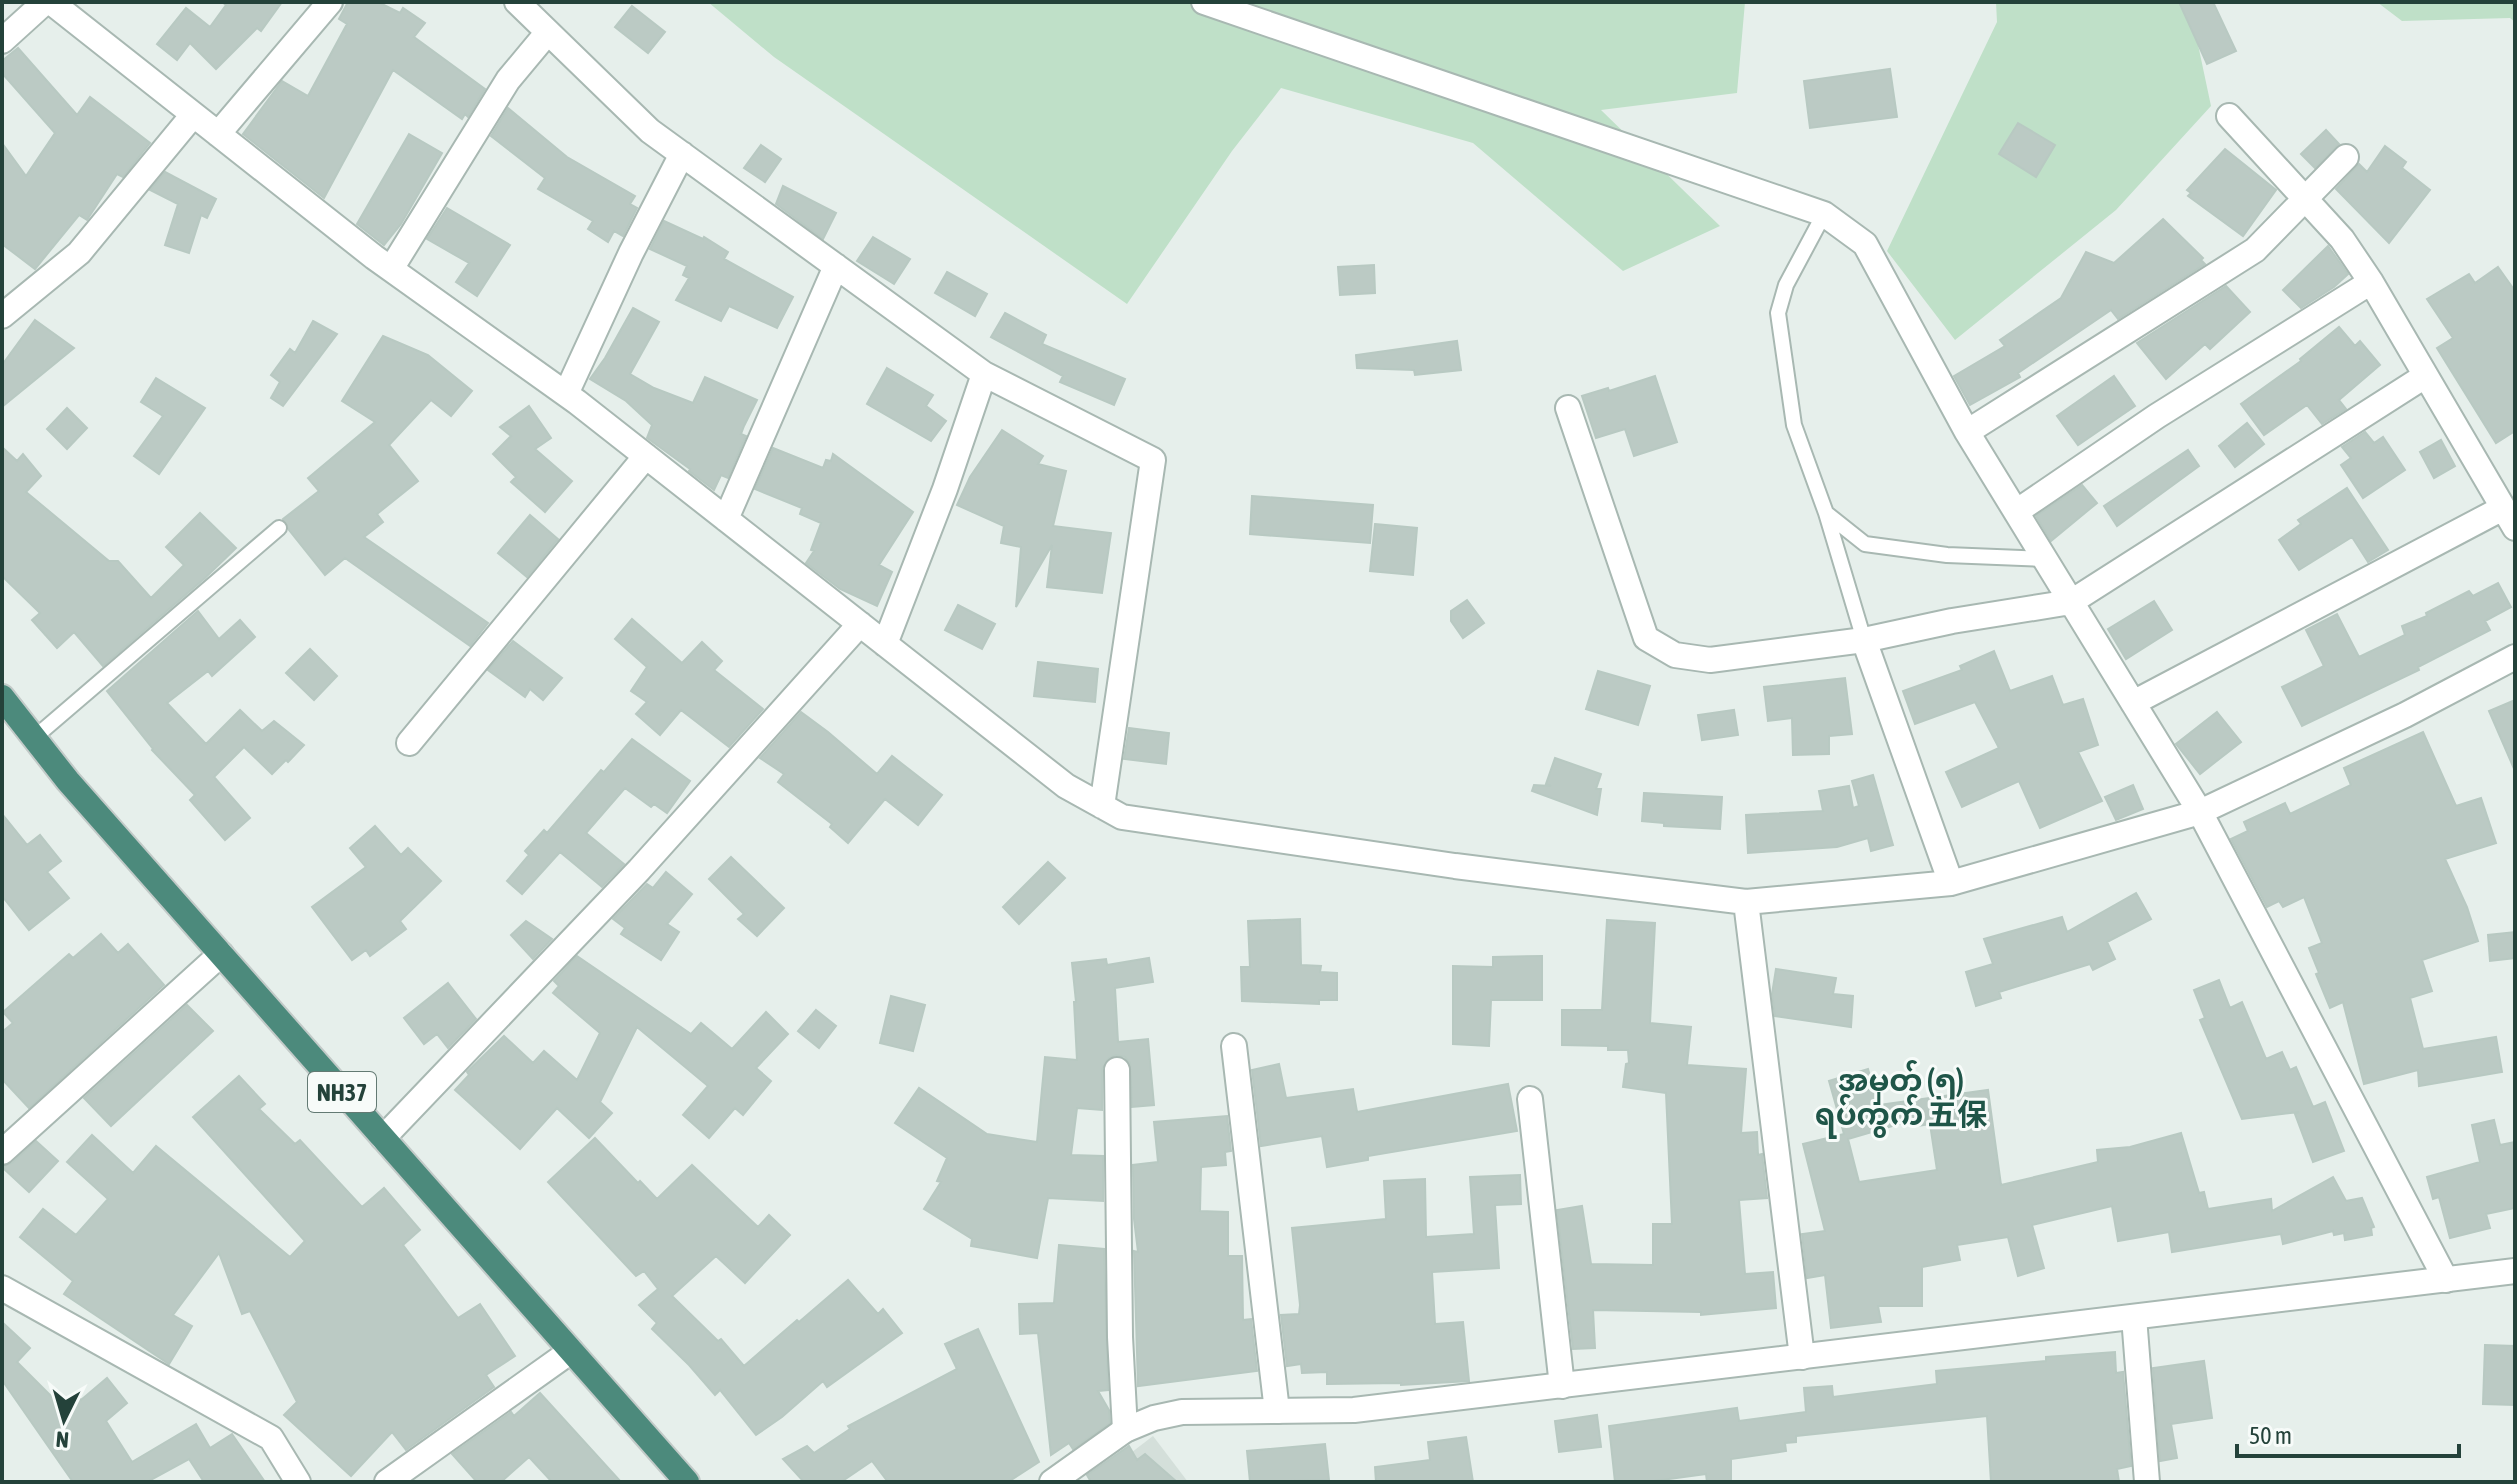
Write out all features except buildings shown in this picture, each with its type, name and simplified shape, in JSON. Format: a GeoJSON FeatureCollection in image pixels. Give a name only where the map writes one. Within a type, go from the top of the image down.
{"type":"FeatureCollection","features":[{"type":"Feature","properties":{"kind":"highway","name":"NH37"},"geometry":{"type":"LineString","coordinates":[[2,697],[78,793],[687,1482]]}},
{"type":"Feature","properties":{"kind":"street"},"geometry":{"type":"LineString","coordinates":[[2,41],[48,2],[391,269],[566,394],[1066,786],[1122,817],[1455,866],[1746,902],[1951,883],[2200,812],[2405,715],[2515,657]]}},
{"type":"Feature","properties":{"kind":"street"},"geometry":{"type":"LineString","coordinates":[[218,134],[330,2]]}},
{"type":"Feature","properties":{"kind":"street"},"geometry":{"type":"LineString","coordinates":[[517,2],[650,131],[984,374],[1153,460],[1102,806]]}},
{"type":"Feature","properties":{"kind":"street"},"geometry":{"type":"LineString","coordinates":[[1204,2],[1824,214],[1865,244],[1967,432],[2200,812],[2446,1280]]}},
{"type":"Feature","properties":{"kind":"street"},"geometry":{"type":"LineString","coordinates":[[391,269],[508,80],[548,32]]}},
{"type":"Feature","properties":{"kind":"street"},"geometry":{"type":"LineString","coordinates":[[2,316],[79,253],[193,115]]}},
{"type":"Feature","properties":{"kind":"street"},"geometry":{"type":"LineString","coordinates":[[2133,703],[2509,518],[2371,282],[2342,239],[2229,116]]}},
{"type":"Feature","properties":{"kind":"street"},"geometry":{"type":"LineString","coordinates":[[566,394],[631,253],[682,154]]}},
{"type":"Feature","properties":{"kind":"street"},"geometry":{"type":"LineString","coordinates":[[1967,432],[2255,250],[2346,157]]}},
{"type":"Feature","properties":{"kind":"street"},"geometry":{"type":"LineString","coordinates":[[726,519],[836,266]]}},
{"type":"Feature","properties":{"kind":"street"},"geometry":{"type":"LineString","coordinates":[[2016,512],[2157,416],[2371,282]]}},
{"type":"Feature","properties":{"kind":"street"},"geometry":{"type":"LineString","coordinates":[[885,644],[945,489],[984,374]]}},
{"type":"Feature","properties":{"kind":"street"},"geometry":{"type":"LineString","coordinates":[[1568,408],[1646,638],[1675,655],[1710,660],[1864,640],[1952,621],[2071,602],[2425,376]]}},
{"type":"Feature","properties":{"kind":"street"},"geometry":{"type":"LineString","coordinates":[[409,743],[646,456]]}},
{"type":"Feature","properties":{"kind":"street"},"geometry":{"type":"LineString","coordinates":[[383,1138],[639,870],[860,624]]}},
{"type":"Feature","properties":{"kind":"street"},"geometry":{"type":"LineString","coordinates":[[1864,640],[1951,883]]}},
{"type":"Feature","properties":{"kind":"street"},"geometry":{"type":"LineString","coordinates":[[1746,902],[1802,1357]]}},
{"type":"Feature","properties":{"kind":"street"},"geometry":{"type":"LineString","coordinates":[[2,1152],[221,954]]}},
{"type":"Feature","properties":{"kind":"street"},"geometry":{"type":"LineString","coordinates":[[1234,1046],[1277,1411]]}},
{"type":"Feature","properties":{"kind":"street"},"geometry":{"type":"LineString","coordinates":[[1117,1070],[1120,1337],[1125,1430]]}},
{"type":"Feature","properties":{"kind":"street"},"geometry":{"type":"LineString","coordinates":[[1530,1099],[1562,1386]]}},
{"type":"Feature","properties":{"kind":"street"},"geometry":{"type":"LineString","coordinates":[[1052,1482],[1125,1430],[1154,1418],[1182,1412],[1354,1410],[2515,1271]]}},
{"type":"Feature","properties":{"kind":"street"},"geometry":{"type":"LineString","coordinates":[[2,1288],[271,1438],[298,1482]]}},
{"type":"Feature","properties":{"kind":"street"},"geometry":{"type":"LineString","coordinates":[[2134,1317],[2147,1482]]}},
{"type":"Feature","properties":{"kind":"street"},"geometry":{"type":"LineString","coordinates":[[387,1482],[571,1351]]}},
{"type":"Feature","properties":{"kind":"lane"},"geometry":{"type":"LineString","coordinates":[[1824,214],[1786,285],[1778,313],[1794,425],[1826,513],[1864,640]]}},
{"type":"Feature","properties":{"kind":"lane"},"geometry":{"type":"LineString","coordinates":[[1826,513],[1865,544],[1947,555],[2045,559]]}},
{"type":"Feature","properties":{"kind":"lane"},"geometry":{"type":"LineString","coordinates":[[34,738],[279,528]]}},
{"type":"Feature","properties":{"kind":"shaded area"},"geometry":{"type":"Polygon","coordinates":[[[1153,1436],[1188,1482],[1093,1482],[1153,1436]]]}},
{"type":"Feature","properties":{"kind":"green space"},"geometry":{"type":"Polygon","coordinates":[[[708,2],[1745,2],[1737,93],[1601,110],[1720,226],[1623,271],[1473,143],[1281,88],[1232,151],[1127,304],[774,57],[708,2]]]}},
{"type":"Feature","properties":{"kind":"green space"},"geometry":{"type":"Polygon","coordinates":[[[1996,2],[2189,2],[2211,106],[2116,210],[1955,340],[1887,251],[1997,22],[1996,2]]]}},
{"type":"Feature","properties":{"kind":"green space"},"geometry":{"type":"Polygon","coordinates":[[[2377,2],[2515,2],[2515,22],[2510,18],[2402,21],[2377,2]]]}},
{"type":"Feature","properties":{"kind":"district","name":"အမှတ် (၅) ရပ်ကွက် 五保"},"geometry":{"type":"Point","coordinates":[1901,1097]}}]}
